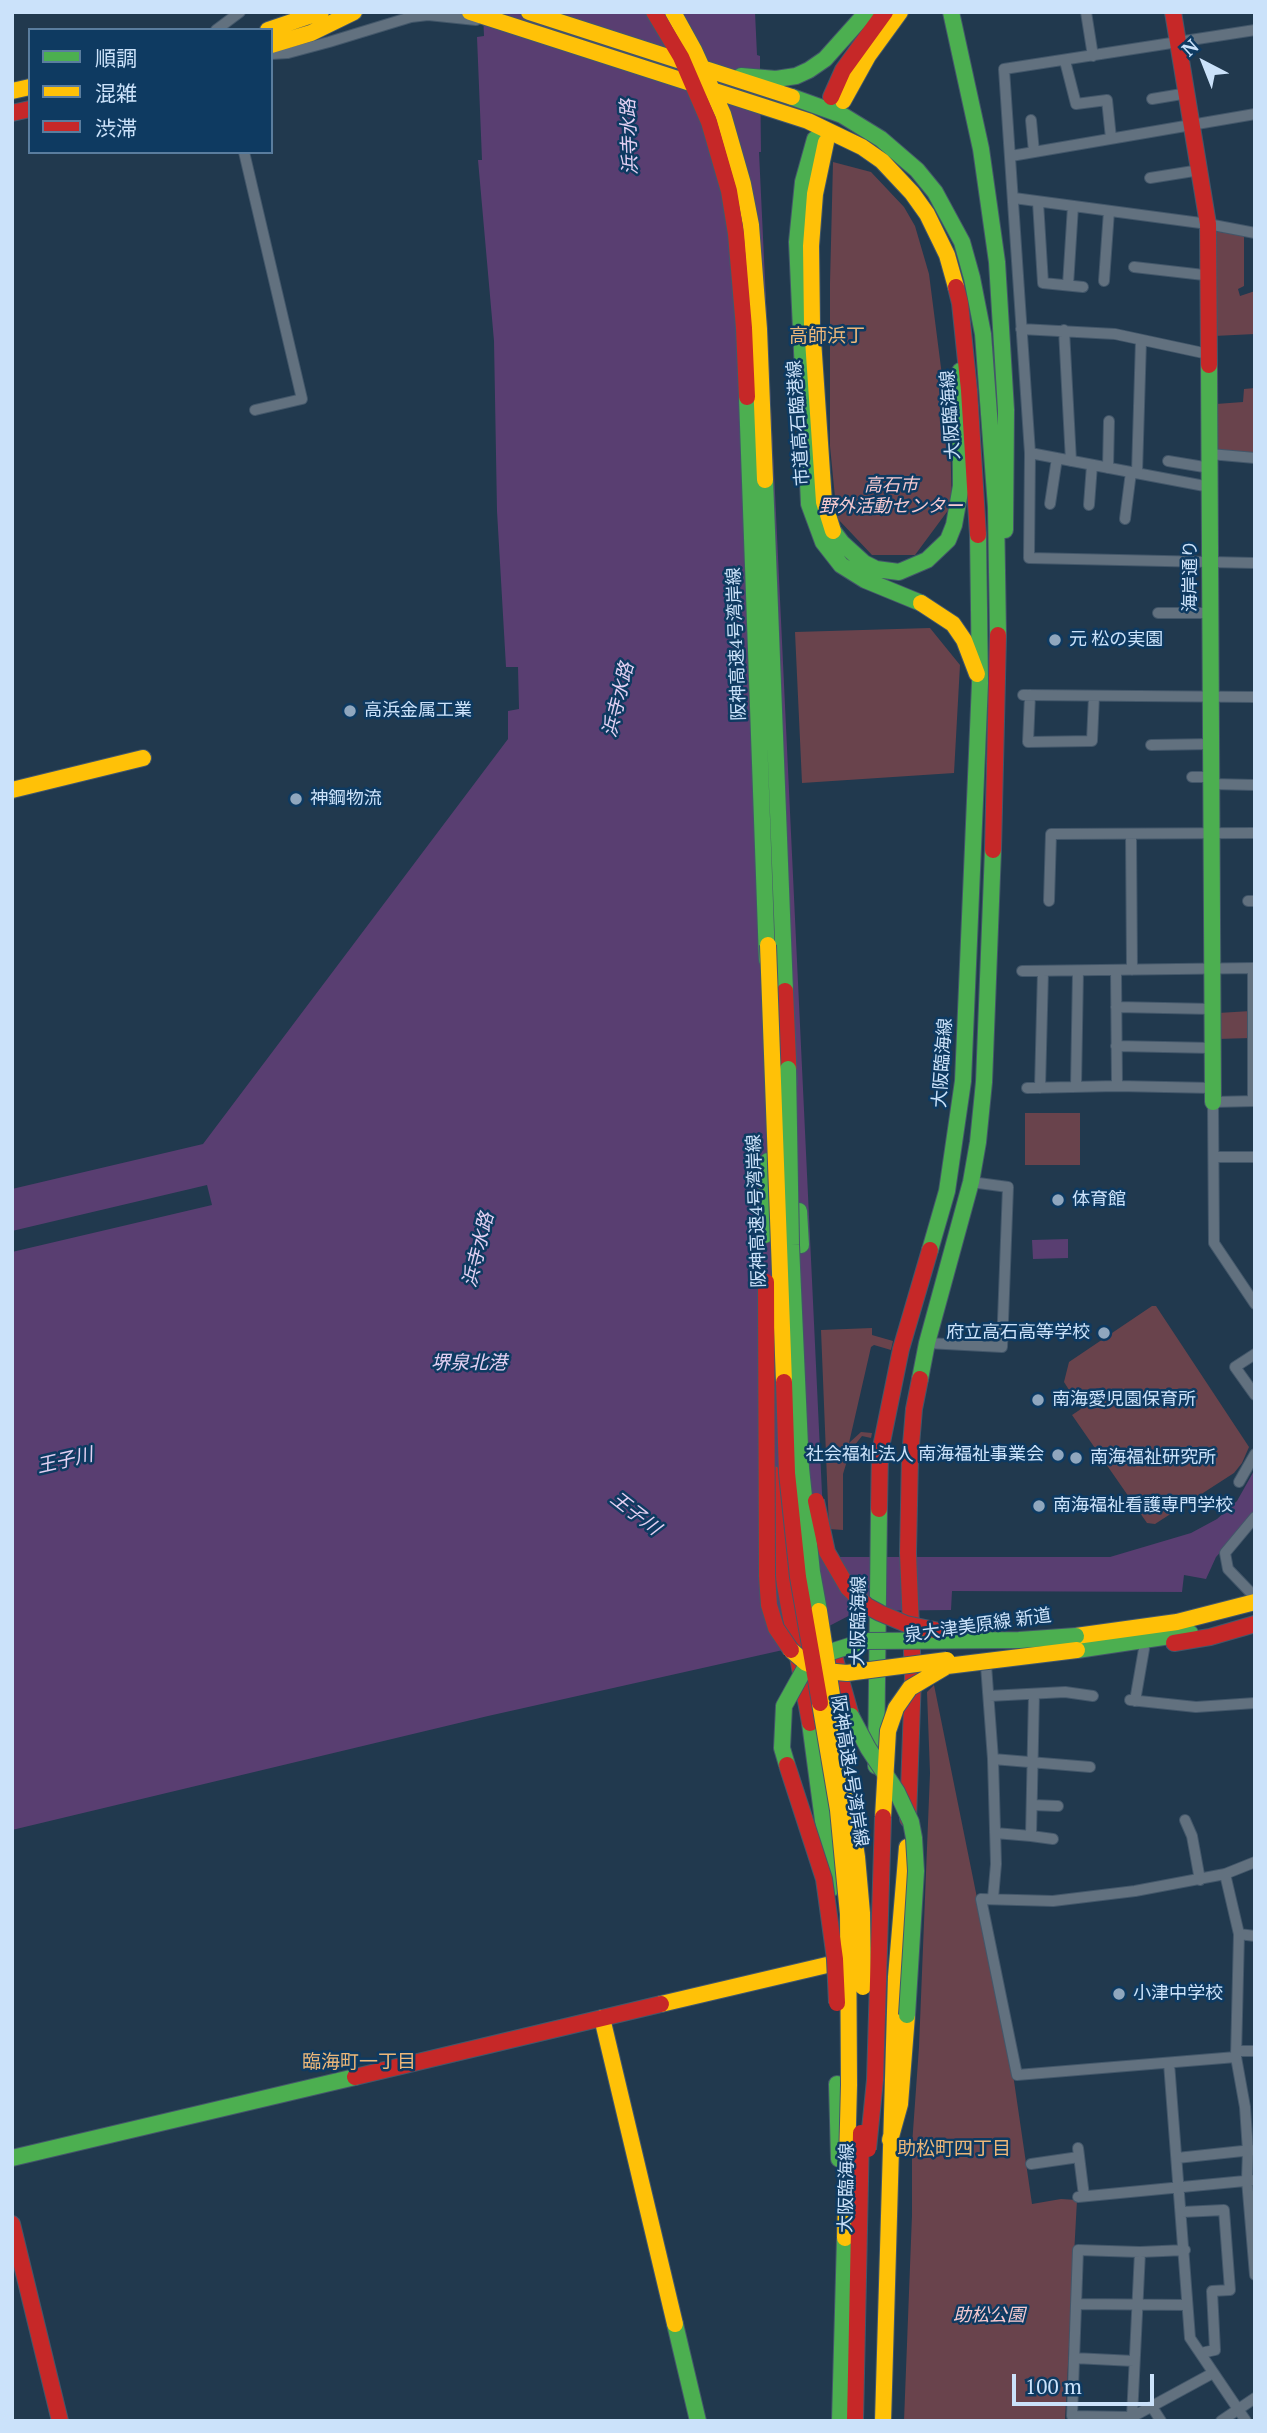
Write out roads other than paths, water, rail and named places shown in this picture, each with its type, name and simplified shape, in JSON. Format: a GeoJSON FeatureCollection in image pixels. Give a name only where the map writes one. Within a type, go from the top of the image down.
{"type":"FeatureCollection","features":[{"type":"Feature","properties":{"kind":"main road"},"geometry":{"type":"LineString","coordinates":[[273,28],[321,12]]}},
{"type":"Feature","properties":{"kind":"main road"},"geometry":{"type":"LineString","coordinates":[[273,45],[311,33],[354,12]]}},
{"type":"Feature","properties":{"kind":"main road"},"geometry":{"type":"LineString","coordinates":[[529,12],[722,74],[749,80],[842,115],[881,139],[917,170],[935,192],[962,242],[983,334],[995,495],[998,639],[984,1082],[971,1182],[927,1343],[911,1445],[908,1553],[913,1676],[907,1863],[896,1978],[883,2421]]}},
{"type":"Feature","properties":{"kind":"main road","name":"阪神高速4号湾岸線"},"geometry":{"type":"LineString","coordinates":[[654,12],[681,57],[709,122],[729,191],[736,234],[745,355],[787,1473],[798,1577],[838,1810],[848,1914],[849,2085],[840,2421]]}},
{"type":"Feature","properties":{"kind":"main road","name":"阪神高速4号湾岸線"},"geometry":{"type":"LineString","coordinates":[[673,12],[694,50],[723,114],[743,184],[751,225],[759,329],[801,1468],[812,1572],[851,1805],[862,1913],[857,2421]]}},
{"type":"Feature","properties":{"kind":"main road"},"geometry":{"type":"LineString","coordinates":[[749,80],[796,76],[809,70],[825,59],[867,12]]}},
{"type":"Feature","properties":{"kind":"main road"},"geometry":{"type":"LineString","coordinates":[[885,12],[843,70],[837,99],[900,12]]}},
{"type":"Feature","properties":{"kind":"main road"},"geometry":{"type":"LineString","coordinates":[[951,12],[981,149],[997,262],[1006,423],[1004,592],[997,712]]}},
{"type":"Feature","properties":{"kind":"main road","name":"海岸通り"},"geometry":{"type":"LineString","coordinates":[[1173,12],[1208,224],[1213,1095]]}},
{"type":"Feature","properties":{"kind":"main road","name":"大阪臨海線"},"geometry":{"type":"LineString","coordinates":[[477,16],[826,128],[882,161],[912,193],[936,230],[947,255],[960,303],[978,526],[980,683],[961,1094],[947,1191],[901,1349],[880,1452],[875,1864],[857,2421]]}},
{"type":"Feature","properties":{"kind":"main road","name":"市道高石臨港線"},"geometry":{"type":"LineString","coordinates":[[960,303],[961,486],[954,525],[948,540],[927,560],[899,572],[876,569],[864,563],[842,543],[832,529],[824,502],[812,325],[811,246],[820,140],[803,182],[797,242],[809,504],[816,527],[833,556],[850,573],[928,605],[953,624],[964,640],[980,683]]}},
{"type":"Feature","properties":{"kind":"main road"},"geometry":{"type":"LineString","coordinates":[[12,790],[142,758]]}},
{"type":"Feature","properties":{"kind":"main road"},"geometry":{"type":"LineString","coordinates":[[768,945],[768,1157],[765,1235],[773,1479],[780,1550],[819,1779],[839,1962],[841,2079],[852,2148],[851,2208],[864,2248]]}},
{"type":"Feature","properties":{"kind":"main road"},"geometry":{"type":"LineString","coordinates":[[788,1069],[815,1489],[822,1537],[832,1564],[857,1597],[880,1614],[906,1624],[960,1634],[1076,1643]]}},
{"type":"Feature","properties":{"kind":"main road"},"geometry":{"type":"LineString","coordinates":[[767,1348],[765,1497],[768,1593],[776,1628],[796,1656],[825,1671],[847,1673],[1076,1643],[1178,1636],[1255,1615]]}},
{"type":"Feature","properties":{"kind":"main road"},"geometry":{"type":"LineString","coordinates":[[806,1521],[835,1660],[851,1716],[901,1799],[911,1822],[914,1838],[916,1871],[908,2015],[900,2104],[890,2140]]}},
{"type":"Feature","properties":{"kind":"main road"},"geometry":{"type":"LineString","coordinates":[[857,2357],[863,2211],[875,2080],[886,1744],[891,1719],[902,1697],[910,1688],[947,1666],[1177,1622],[1254,1596]]}},
{"type":"Feature","properties":{"kind":"main road","name":"泉大津美原線 新道"},"geometry":{"type":"LineString","coordinates":[[877,1665],[912,1650],[1097,1630],[1183,1614],[1254,1596]]}},
{"type":"Feature","properties":{"kind":"main road","name":"泉大津美原線 新道"},"geometry":{"type":"LineString","coordinates":[[877,1665],[913,1676],[986,1665],[1032,1663],[1143,1649],[1210,1637],[1255,1624]]}},
{"type":"Feature","properties":{"kind":"main road"},"geometry":{"type":"LineString","coordinates":[[844,2268],[835,1959],[824,1879],[782,1748],[782,1720],[789,1693],[815,1660],[850,1644],[881,1640],[1019,1640],[1076,1643]]}},
{"type":"Feature","properties":{"kind":"main road"},"geometry":{"type":"LineString","coordinates":[[12,2158],[872,1956]]}},
{"type":"Feature","properties":{"kind":"main road"},"geometry":{"type":"LineString","coordinates":[[602,2018],[698,2421]]}},
{"type":"Feature","properties":{"kind":"main road"},"geometry":{"type":"LineString","coordinates":[[12,2224],[60,2421]]}},
{"type":"Feature","properties":{"kind":"street"},"geometry":{"type":"LineString","coordinates":[[219,28],[240,12]]}},
{"type":"Feature","properties":{"kind":"street"},"geometry":{"type":"LineString","coordinates":[[1086,12],[1093,56]]}},
{"type":"Feature","properties":{"kind":"street"},"geometry":{"type":"LineString","coordinates":[[273,54],[309,48],[411,17],[477,16]]}},
{"type":"Feature","properties":{"kind":"street"},"geometry":{"type":"LineString","coordinates":[[1255,30],[1004,69],[1030,453],[1029,558],[1255,563]]}},
{"type":"Feature","properties":{"kind":"street"},"geometry":{"type":"LineString","coordinates":[[1065,61],[1076,104],[1107,100],[1111,138]]}},
{"type":"Feature","properties":{"kind":"street"},"geometry":{"type":"LineString","coordinates":[[1152,99],[1188,93]]}},
{"type":"Feature","properties":{"kind":"street"},"geometry":{"type":"LineString","coordinates":[[1011,156],[1255,114]]}},
{"type":"Feature","properties":{"kind":"street"},"geometry":{"type":"LineString","coordinates":[[1031,120],[1034,152]]}},
{"type":"Feature","properties":{"kind":"street"},"geometry":{"type":"LineString","coordinates":[[244,154],[302,399],[255,410]]}},
{"type":"Feature","properties":{"kind":"street"},"geometry":{"type":"LineString","coordinates":[[1150,178],[1200,170]]}},
{"type":"Feature","properties":{"kind":"street"},"geometry":{"type":"LineString","coordinates":[[1014,198],[1208,224],[1255,233]]}},
{"type":"Feature","properties":{"kind":"street"},"geometry":{"type":"LineString","coordinates":[[1038,202],[1043,283],[1083,287]]}},
{"type":"Feature","properties":{"kind":"street"},"geometry":{"type":"LineString","coordinates":[[1068,285],[1073,206]]}},
{"type":"Feature","properties":{"kind":"street"},"geometry":{"type":"LineString","coordinates":[[1104,281],[1110,211]]}},
{"type":"Feature","properties":{"kind":"street"},"geometry":{"type":"LineString","coordinates":[[1134,267],[1204,275]]}},
{"type":"Feature","properties":{"kind":"street"},"geometry":{"type":"LineString","coordinates":[[1021,329],[1115,334],[1208,354]]}},
{"type":"Feature","properties":{"kind":"street"},"geometry":{"type":"LineString","coordinates":[[1064,330],[1071,461]]}},
{"type":"Feature","properties":{"kind":"street"},"geometry":{"type":"LineString","coordinates":[[1125,519],[1134,472],[1141,340]]}},
{"type":"Feature","properties":{"kind":"street"},"geometry":{"type":"LineString","coordinates":[[1108,468],[1109,421]]}},
{"type":"Feature","properties":{"kind":"street"},"geometry":{"type":"LineString","coordinates":[[1030,453],[1210,487]]}},
{"type":"Feature","properties":{"kind":"street"},"geometry":{"type":"LineString","coordinates":[[1050,504],[1057,458]]}},
{"type":"Feature","properties":{"kind":"street"},"geometry":{"type":"LineString","coordinates":[[1168,461],[1255,458]]}},
{"type":"Feature","properties":{"kind":"street"},"geometry":{"type":"LineString","coordinates":[[1089,505],[1092,465]]}},
{"type":"Feature","properties":{"kind":"street"},"geometry":{"type":"LineString","coordinates":[[1158,613],[1211,613]]}},
{"type":"Feature","properties":{"kind":"street"},"geometry":{"type":"LineString","coordinates":[[1094,696],[1092,741],[1028,742],[1026,695],[1255,697]]}},
{"type":"Feature","properties":{"kind":"street"},"geometry":{"type":"LineString","coordinates":[[1151,745],[1212,744]]}},
{"type":"Feature","properties":{"kind":"street"},"geometry":{"type":"LineString","coordinates":[[1192,778],[1255,785]]}},
{"type":"Feature","properties":{"kind":"street"},"geometry":{"type":"LineString","coordinates":[[1049,901],[1051,834],[1255,833]]}},
{"type":"Feature","properties":{"kind":"street"},"geometry":{"type":"LineString","coordinates":[[1131,834],[1132,970]]}},
{"type":"Feature","properties":{"kind":"street"},"geometry":{"type":"LineString","coordinates":[[1022,971],[1254,968],[1254,1101],[1116,1086],[1027,1088]]}},
{"type":"Feature","properties":{"kind":"street"},"geometry":{"type":"LineString","coordinates":[[1040,1088],[1043,971]]}},
{"type":"Feature","properties":{"kind":"street"},"geometry":{"type":"LineString","coordinates":[[1076,1087],[1078,971]]}},
{"type":"Feature","properties":{"kind":"street"},"geometry":{"type":"LineString","coordinates":[[1116,971],[1116,1086]]}},
{"type":"Feature","properties":{"kind":"street"},"geometry":{"type":"LineString","coordinates":[[1116,1007],[1212,1009]]}},
{"type":"Feature","properties":{"kind":"street"},"geometry":{"type":"LineString","coordinates":[[1116,1046],[1212,1048]]}},
{"type":"Feature","properties":{"kind":"street"},"geometry":{"type":"LineString","coordinates":[[1213,1095],[1214,1243],[1255,1304]]}},
{"type":"Feature","properties":{"kind":"street"},"geometry":{"type":"LineString","coordinates":[[1214,1157],[1255,1157]]}},
{"type":"Feature","properties":{"kind":"street"},"geometry":{"type":"LineString","coordinates":[[927,1343],[1002,1347],[1008,1187],[971,1182]]}},
{"type":"Feature","properties":{"kind":"street"},"geometry":{"type":"LineString","coordinates":[[1255,1354],[1235,1367],[1255,1395]]}},
{"type":"Feature","properties":{"kind":"street"},"geometry":{"type":"LineString","coordinates":[[1239,1482],[1255,1454]]}},
{"type":"Feature","properties":{"kind":"street"},"geometry":{"type":"LineString","coordinates":[[1254,1596],[1228,1569],[1225,1553],[1255,1517]]}},
{"type":"Feature","properties":{"kind":"street"},"geometry":{"type":"LineString","coordinates":[[1143,1649],[1133,1701],[1196,1707],[1255,1703]]}},
{"type":"Feature","properties":{"kind":"street"},"geometry":{"type":"LineString","coordinates":[[986,1665],[993,1759],[996,1864],[993,1898]]}},
{"type":"Feature","properties":{"kind":"street"},"geometry":{"type":"LineString","coordinates":[[989,1696],[1065,1692],[1093,1696]]}},
{"type":"Feature","properties":{"kind":"street"},"geometry":{"type":"LineString","coordinates":[[1031,1836],[1034,1694]]}},
{"type":"Feature","properties":{"kind":"street"},"geometry":{"type":"LineString","coordinates":[[993,1759],[1090,1767]]}},
{"type":"Feature","properties":{"kind":"street"},"geometry":{"type":"LineString","coordinates":[[1032,1805],[1058,1807]]}},
{"type":"Feature","properties":{"kind":"street"},"geometry":{"type":"LineString","coordinates":[[1185,1820],[1192,1836],[1200,1880]]}},
{"type":"Feature","properties":{"kind":"street"},"geometry":{"type":"LineString","coordinates":[[995,1833],[1054,1839]]}},
{"type":"Feature","properties":{"kind":"street"},"geometry":{"type":"LineString","coordinates":[[1255,1862],[1225,1874],[1135,1891],[1053,1900],[982,1900],[1017,2075],[1169,2063],[1255,2051]]}},
{"type":"Feature","properties":{"kind":"street"},"geometry":{"type":"LineString","coordinates":[[1225,1874],[1239,1934],[1236,2054],[1251,2150],[1255,2274]]}},
{"type":"Feature","properties":{"kind":"street"},"geometry":{"type":"LineString","coordinates":[[1239,1934],[1255,1936]]}},
{"type":"Feature","properties":{"kind":"street"},"geometry":{"type":"LineString","coordinates":[[1169,2063],[1190,2338],[1246,2421]]}},
{"type":"Feature","properties":{"kind":"street"},"geometry":{"type":"LineString","coordinates":[[1177,2158],[1251,2150]]}},
{"type":"Feature","properties":{"kind":"street"},"geometry":{"type":"LineString","coordinates":[[1031,2164],[1052,2156],[1079,2152],[1081,2196],[1251,2180]]}},
{"type":"Feature","properties":{"kind":"street"},"geometry":{"type":"LineString","coordinates":[[1182,2212],[1224,2210],[1230,2290],[1212,2291],[1215,2350],[1200,2353]]}},
{"type":"Feature","properties":{"kind":"street"},"geometry":{"type":"LineString","coordinates":[[1185,2250],[1140,2252],[1078,2249],[1072,2416],[1132,2417],[1213,2373]]}},
{"type":"Feature","properties":{"kind":"street"},"geometry":{"type":"LineString","coordinates":[[1132,2417],[1140,2252]]}},
{"type":"Feature","properties":{"kind":"street"},"geometry":{"type":"LineString","coordinates":[[1078,2304],[1187,2305]]}},
{"type":"Feature","properties":{"kind":"street"},"geometry":{"type":"LineString","coordinates":[[1074,2358],[1134,2361]]}},
{"type":"Feature","properties":{"kind":"street"},"geometry":{"type":"LineString","coordinates":[[1221,2421],[1255,2398]]}},
{"type":"Feature","properties":{"kind":"street"},"geometry":{"type":"LineString","coordinates":[[1152,2407],[1161,2421]]}},
{"type":"Feature","properties":{"kind":"water","name":"堺泉北港"},"geometry":{"type":"Polygon","coordinates":[[[483,12],[755,12],[757,55],[760,56],[759,152],[825,1557],[1110,1557],[1191,1533],[1217,1519],[1237,1501],[1255,1469],[1255,1509],[1245,1525],[1216,1557],[1206,1579],[1184,1575],[1182,1592],[952,1591],[951,1610],[858,1611],[783,1650],[488,1716],[12,1830],[12,1189],[203,1144],[508,739],[508,711],[519,709],[518,667],[506,667],[497,511],[494,341],[478,160],[482,160],[477,37],[484,36],[483,12]]]}},
{"type":"Feature","properties":{"kind":"water"},"geometry":{"type":"Polygon","coordinates":[[[1068,1239],[1068,1258],[1033,1259],[1032,1240],[1068,1239]]]}},
{"type":"Feature","properties":{"kind":"place","name":"元 松の実園"},"geometry":{"type":"Point","coordinates":[1055,640]}},
{"type":"Feature","properties":{"kind":"place","name":"高浜金属工業"},"geometry":{"type":"Point","coordinates":[350,711]}},
{"type":"Feature","properties":{"kind":"place","name":"神鋼物流"},"geometry":{"type":"Point","coordinates":[296,799]}},
{"type":"Feature","properties":{"kind":"place","name":"体育館"},"geometry":{"type":"Point","coordinates":[1058,1200]}},
{"type":"Feature","properties":{"kind":"place","name":"府立高石高等学校"},"geometry":{"type":"Point","coordinates":[1104,1333]}},
{"type":"Feature","properties":{"kind":"place","name":"南海愛児園保育所"},"geometry":{"type":"Point","coordinates":[1038,1400]}},
{"type":"Feature","properties":{"kind":"place","name":"社会福祉法人 南海福祉事業会"},"geometry":{"type":"Point","coordinates":[1058,1455]}},
{"type":"Feature","properties":{"kind":"place","name":"南海福祉研究所"},"geometry":{"type":"Point","coordinates":[1076,1458]}},
{"type":"Feature","properties":{"kind":"place","name":"南海福祉看護専門学校"},"geometry":{"type":"Point","coordinates":[1039,1506]}},
{"type":"Feature","properties":{"kind":"place","name":"小津中学校"},"geometry":{"type":"Point","coordinates":[1119,1994]}},
{"type":"Feature","properties":{"kind":"district","name":"高師浜丁"},"geometry":{"type":"Point","coordinates":[827,337]}},
{"type":"Feature","properties":{"kind":"district","name":"臨海町一丁目"},"geometry":{"type":"Point","coordinates":[359,2063]}},
{"type":"Feature","properties":{"kind":"district","name":"助松町四丁目"},"geometry":{"type":"Point","coordinates":[954,2150]}},
{"type":"Feature","properties":{"kind":"water label","name":"浜寺水路"},"geometry":{"type":"Point","coordinates":[630,137]}},
{"type":"Feature","properties":{"kind":"water label","name":"浜寺水路"},"geometry":{"type":"Point","coordinates":[619,700]}},
{"type":"Feature","properties":{"kind":"water label","name":"浜寺水路"},"geometry":{"type":"Point","coordinates":[479,1250]}},
{"type":"Feature","properties":{"kind":"water label","name":"王子川"},"geometry":{"type":"Point","coordinates":[65,1461]}},
{"type":"Feature","properties":{"kind":"water label","name":"王子川"},"geometry":{"type":"Point","coordinates":[635,1514]}},
{"type":"Feature","properties":{"kind":"park label","name":"高石市 野外活動センター"},"geometry":{"type":"Point","coordinates":[891,496]}},
{"type":"Feature","properties":{"kind":"park label","name":"助松公園"},"geometry":{"type":"Point","coordinates":[989,2316]}}]}
